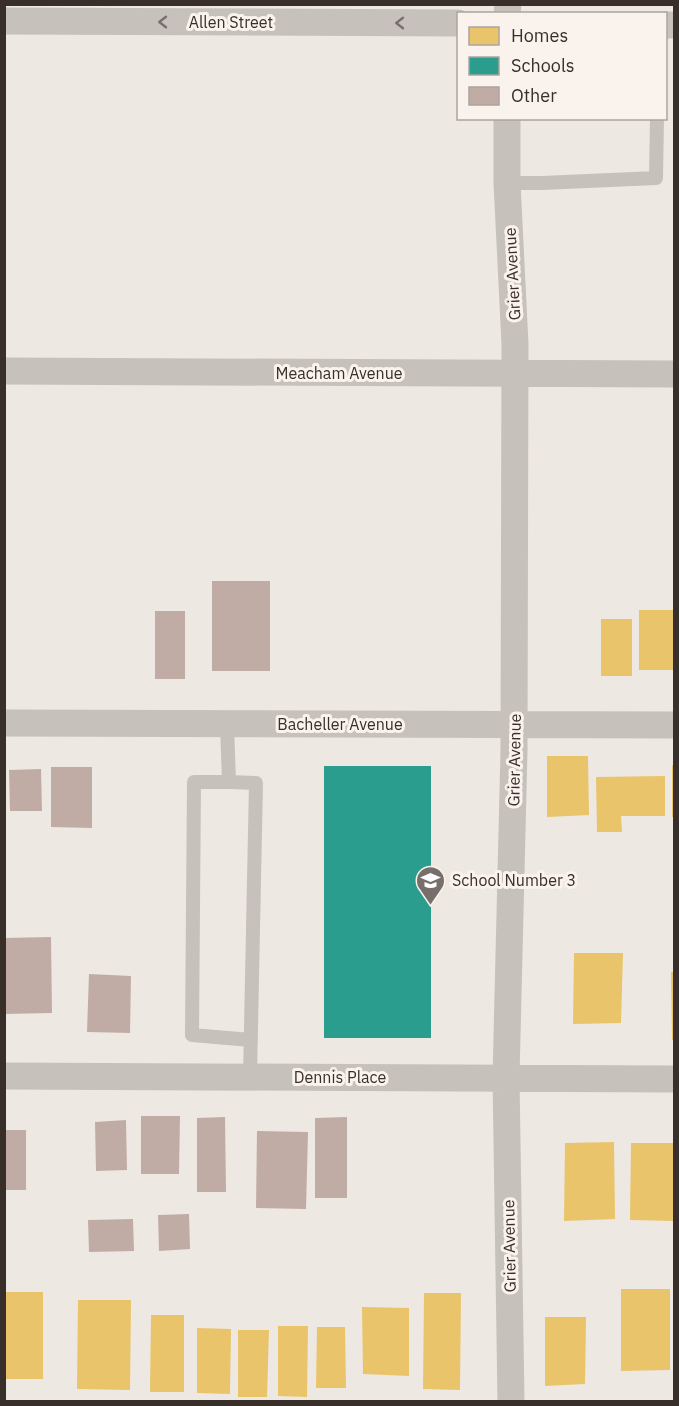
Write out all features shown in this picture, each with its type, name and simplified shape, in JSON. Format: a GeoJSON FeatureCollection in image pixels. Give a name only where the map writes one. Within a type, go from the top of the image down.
{"type":"FeatureCollection","features":[{"type":"Feature","properties":{"kind":"street","name":"Allen Street"},"geometry":{"type":"LineString","coordinates":[[4,21],[457,23]]}},
{"type":"Feature","properties":{"kind":"street","name":"Grier Avenue"},"geometry":{"type":"LineString","coordinates":[[507,120],[507,183],[515,374],[514,724],[506,1077],[511,1401]]}},
{"type":"Feature","properties":{"kind":"street","name":"Meacham Avenue"},"geometry":{"type":"LineString","coordinates":[[4,371],[675,374]]}},
{"type":"Feature","properties":{"kind":"street","name":"Bacheller Avenue"},"geometry":{"type":"LineString","coordinates":[[4,723],[675,725]]}},
{"type":"Feature","properties":{"kind":"street","name":"Dennis Place"},"geometry":{"type":"LineString","coordinates":[[4,1076],[675,1079]]}},
{"type":"Feature","properties":{"kind":"lane"},"geometry":{"type":"LineString","coordinates":[[507,183],[656,178],[657,120]]}},
{"type":"Feature","properties":{"kind":"lane"},"geometry":{"type":"LineString","coordinates":[[227,724],[229,782]]}},
{"type":"Feature","properties":{"kind":"lane"},"geometry":{"type":"LineString","coordinates":[[250,1076],[251,1040],[256,783],[194,782],[192,1035],[251,1040]]}},
{"type":"Feature","properties":{"kind":"building: Homes"},"geometry":{"type":"Polygon","coordinates":[[[639,610],[674,610],[674,670],[639,670],[639,610]]]}},
{"type":"Feature","properties":{"kind":"building: Homes"},"geometry":{"type":"Polygon","coordinates":[[[601,619],[632,619],[632,676],[601,676],[601,619]]]}},
{"type":"Feature","properties":{"kind":"building: Homes"},"geometry":{"type":"Polygon","coordinates":[[[547,756],[588,756],[589,815],[547,817],[547,756]]]}},
{"type":"Feature","properties":{"kind":"building: Homes"},"geometry":{"type":"Polygon","coordinates":[[[672,765],[674,765],[674,817],[672,817],[672,765]]]}},
{"type":"Feature","properties":{"kind":"building: Homes"},"geometry":{"type":"Polygon","coordinates":[[[665,776],[665,816],[621,816],[622,832],[597,832],[596,777],[665,776]]]}},
{"type":"Feature","properties":{"kind":"building: Homes"},"geometry":{"type":"Polygon","coordinates":[[[574,953],[623,953],[621,1023],[573,1024],[574,953]]]}},
{"type":"Feature","properties":{"kind":"building: Homes"},"geometry":{"type":"Polygon","coordinates":[[[671,972],[674,972],[674,1040],[672,1040],[671,972]]]}},
{"type":"Feature","properties":{"kind":"building: Homes"},"geometry":{"type":"Polygon","coordinates":[[[614,1142],[615,1219],[564,1221],[565,1143],[614,1142]]]}},
{"type":"Feature","properties":{"kind":"building: Homes"},"geometry":{"type":"Polygon","coordinates":[[[631,1143],[674,1143],[674,1221],[630,1220],[631,1143]]]}},
{"type":"Feature","properties":{"kind":"building: Homes"},"geometry":{"type":"Polygon","coordinates":[[[621,1289],[670,1289],[670,1370],[621,1371],[621,1289]]]}},
{"type":"Feature","properties":{"kind":"building: Homes"},"geometry":{"type":"Polygon","coordinates":[[[4,1292],[43,1292],[43,1379],[4,1379],[4,1292]]]}},
{"type":"Feature","properties":{"kind":"building: Homes"},"geometry":{"type":"Polygon","coordinates":[[[424,1293],[461,1293],[460,1390],[423,1389],[424,1293]]]}},
{"type":"Feature","properties":{"kind":"building: Homes"},"geometry":{"type":"Polygon","coordinates":[[[78,1300],[131,1300],[130,1390],[77,1389],[78,1300]]]}},
{"type":"Feature","properties":{"kind":"building: Homes"},"geometry":{"type":"Polygon","coordinates":[[[362,1307],[409,1308],[409,1376],[363,1374],[362,1307]]]}},
{"type":"Feature","properties":{"kind":"building: Homes"},"geometry":{"type":"Polygon","coordinates":[[[151,1315],[184,1315],[184,1392],[150,1392],[151,1315]]]}},
{"type":"Feature","properties":{"kind":"building: Homes"},"geometry":{"type":"Polygon","coordinates":[[[545,1317],[586,1317],[585,1384],[545,1386],[545,1317]]]}},
{"type":"Feature","properties":{"kind":"building: Homes"},"geometry":{"type":"Polygon","coordinates":[[[278,1326],[308,1326],[307,1397],[278,1396],[278,1326]]]}},
{"type":"Feature","properties":{"kind":"building: Homes"},"geometry":{"type":"Polygon","coordinates":[[[317,1327],[345,1327],[346,1388],[316,1388],[317,1327]]]}},
{"type":"Feature","properties":{"kind":"building: Homes"},"geometry":{"type":"Polygon","coordinates":[[[197,1328],[231,1329],[230,1394],[197,1393],[197,1328]]]}},
{"type":"Feature","properties":{"kind":"building: Homes"},"geometry":{"type":"Polygon","coordinates":[[[238,1330],[269,1330],[267,1397],[238,1397],[238,1330]]]}},
{"type":"Feature","properties":{"kind":"building: Schools"},"geometry":{"type":"Polygon","coordinates":[[[324,766],[431,766],[431,1038],[324,1038],[324,766]]]}},
{"type":"Feature","properties":{"kind":"building: Other"},"geometry":{"type":"Polygon","coordinates":[[[212,581],[270,581],[270,671],[212,671],[212,581]]]}},
{"type":"Feature","properties":{"kind":"building: Other"},"geometry":{"type":"Polygon","coordinates":[[[155,611],[185,611],[185,679],[155,679],[155,611]]]}},
{"type":"Feature","properties":{"kind":"building: Other"},"geometry":{"type":"Polygon","coordinates":[[[51,767],[92,767],[92,828],[51,827],[51,767]]]}},
{"type":"Feature","properties":{"kind":"building: Other"},"geometry":{"type":"Polygon","coordinates":[[[41,769],[42,811],[10,811],[9,770],[41,769]]]}},
{"type":"Feature","properties":{"kind":"building: Other"},"geometry":{"type":"Polygon","coordinates":[[[51,937],[52,1013],[4,1014],[4,938],[51,937]]]}},
{"type":"Feature","properties":{"kind":"building: Other"},"geometry":{"type":"Polygon","coordinates":[[[89,974],[131,976],[130,1033],[87,1032],[89,974]]]}},
{"type":"Feature","properties":{"kind":"building: Other"},"geometry":{"type":"Polygon","coordinates":[[[141,1116],[180,1116],[179,1174],[141,1174],[141,1116]]]}},
{"type":"Feature","properties":{"kind":"building: Other"},"geometry":{"type":"Polygon","coordinates":[[[225,1117],[226,1192],[197,1192],[197,1118],[225,1117]]]}},
{"type":"Feature","properties":{"kind":"building: Other"},"geometry":{"type":"Polygon","coordinates":[[[347,1117],[347,1198],[315,1198],[315,1118],[347,1117]]]}},
{"type":"Feature","properties":{"kind":"building: Other"},"geometry":{"type":"Polygon","coordinates":[[[126,1120],[127,1170],[96,1171],[95,1122],[126,1120]]]}},
{"type":"Feature","properties":{"kind":"building: Other"},"geometry":{"type":"Polygon","coordinates":[[[4,1130],[26,1130],[26,1190],[4,1190],[4,1130]]]}},
{"type":"Feature","properties":{"kind":"building: Other"},"geometry":{"type":"Polygon","coordinates":[[[257,1131],[308,1132],[306,1209],[256,1208],[257,1131]]]}},
{"type":"Feature","properties":{"kind":"building: Other"},"geometry":{"type":"Polygon","coordinates":[[[189,1214],[190,1249],[159,1251],[158,1215],[189,1214]]]}},
{"type":"Feature","properties":{"kind":"building: Other"},"geometry":{"type":"Polygon","coordinates":[[[133,1219],[134,1251],[89,1252],[88,1220],[133,1219]]]}},
{"type":"Feature","properties":{"kind":"place","name":"School Number 3"},"geometry":{"type":"Point","coordinates":[431,906]}}]}
